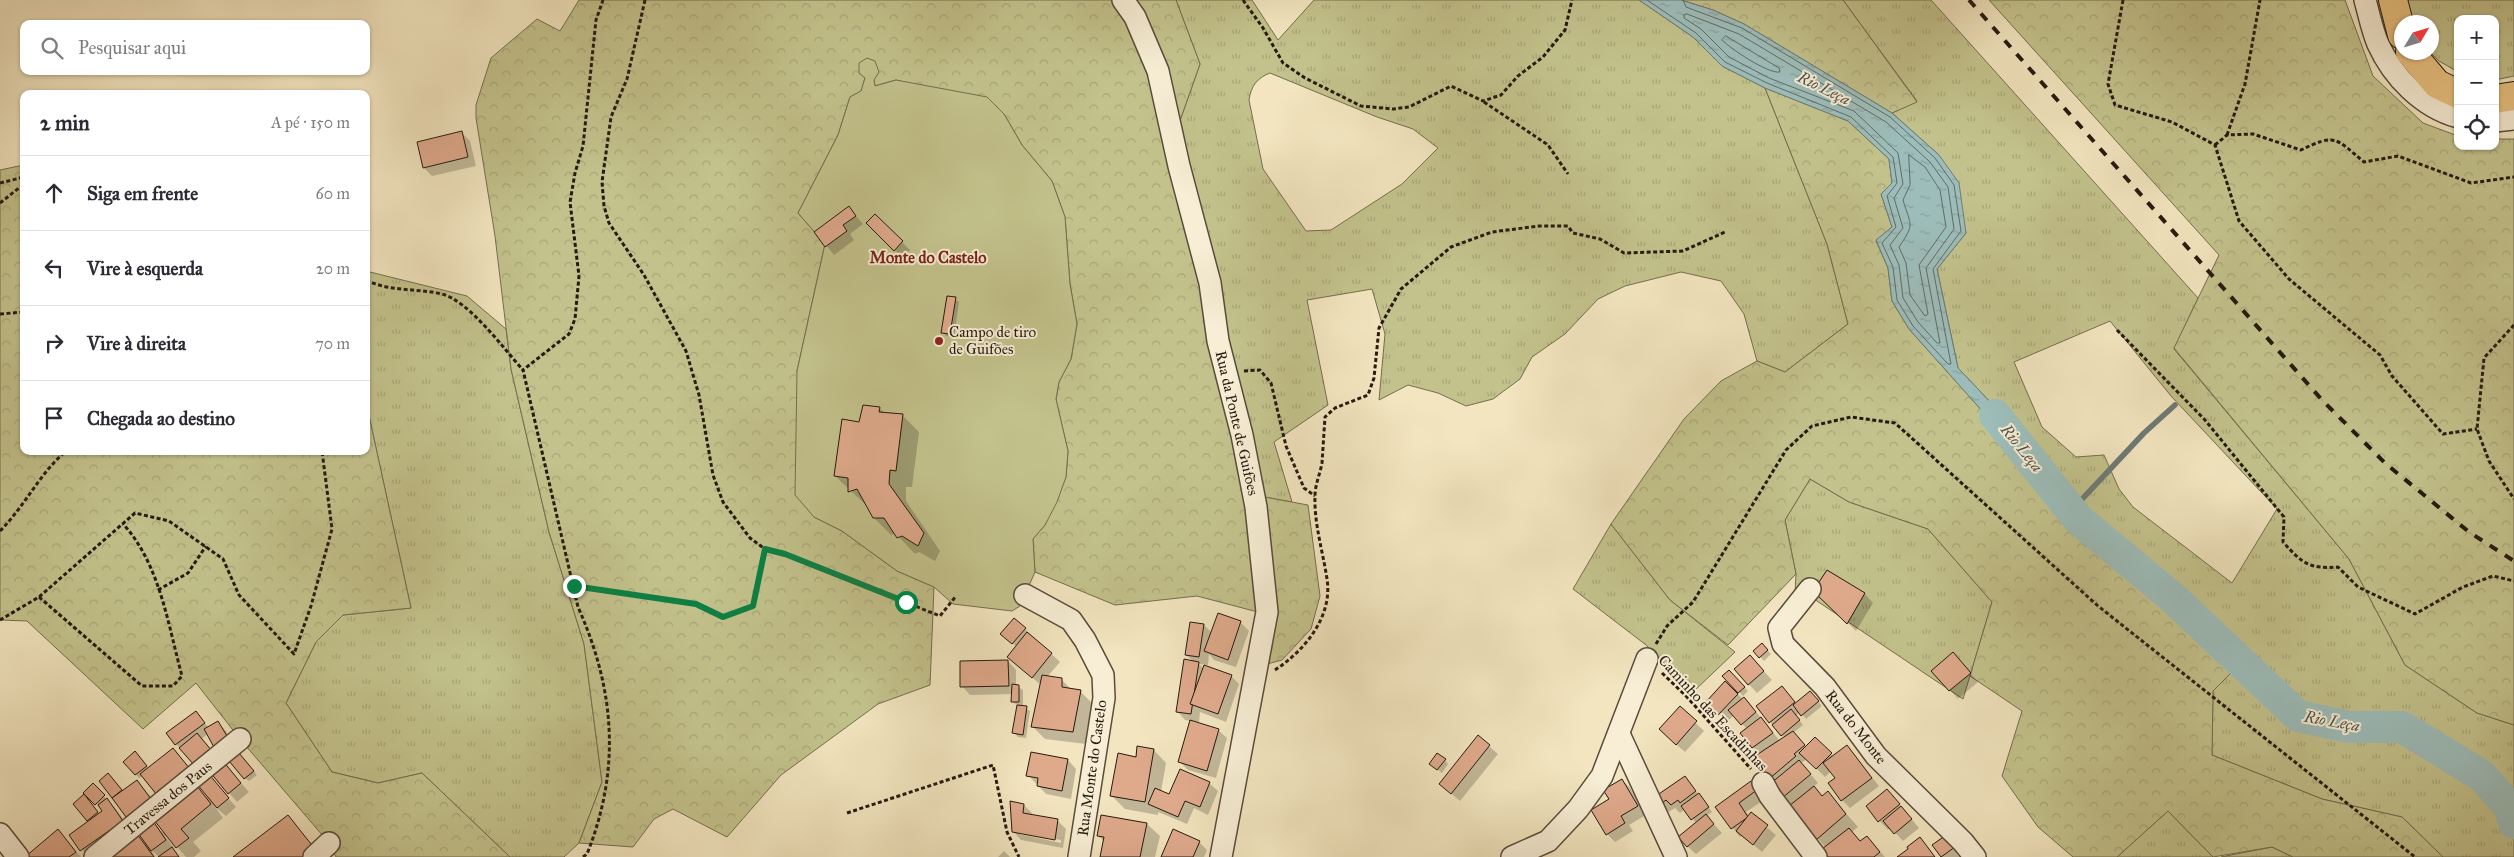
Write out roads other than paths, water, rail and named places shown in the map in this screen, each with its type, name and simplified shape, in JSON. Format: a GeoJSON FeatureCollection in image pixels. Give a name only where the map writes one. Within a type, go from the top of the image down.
{"type":"FeatureCollection","features":[{"type":"Feature","properties":{"kind":"highway"},"geometry":{"type":"LineString","coordinates":[[2393,0],[2397,15]]}},
{"type":"Feature","properties":{"kind":"highway"},"geometry":{"type":"LineString","coordinates":[[2417,60],[2438,84],[2454,92]]}},
{"type":"Feature","properties":{"kind":"highway"},"geometry":{"type":"LineString","coordinates":[[2499,98],[2514,96]]}},
{"type":"Feature","properties":{"kind":"street","name":"Rua da Ponte de Guifões"},"geometry":{"type":"LineString","coordinates":[[1124,0],[1135,17],[1158,72],[1179,166],[1210,283],[1227,383],[1242,435],[1256,507],[1267,612],[1221,857]]}},
{"type":"Feature","properties":{"kind":"street"},"geometry":{"type":"LineString","coordinates":[[2365,0],[2377,42],[2388,65],[2412,91],[2433,107],[2454,115]]}},
{"type":"Feature","properties":{"kind":"street"},"geometry":{"type":"LineString","coordinates":[[2499,121],[2514,120]]}},
{"type":"Feature","properties":{"kind":"street","name":"Rua do Monte"},"geometry":{"type":"LineString","coordinates":[[1810,589],[1779,628],[1783,644],[1825,687],[1876,756],[1963,842],[1975,857]]}},
{"type":"Feature","properties":{"kind":"street","name":"Rua Monte do Castelo"},"geometry":{"type":"LineString","coordinates":[[1025,594],[1071,620],[1085,640],[1103,676],[1104,698],[1079,857]]}},
{"type":"Feature","properties":{"kind":"street"},"geometry":{"type":"LineString","coordinates":[[1512,857],[1551,849],[1602,776],[1647,659]]}},
{"type":"Feature","properties":{"kind":"street"},"geometry":{"type":"LineString","coordinates":[[1619,734],[1676,857]]}},
{"type":"Feature","properties":{"kind":"street","name":"Travessa dos Paus"},"geometry":{"type":"LineString","coordinates":[[95,857],[240,740]]}},
{"type":"Feature","properties":{"kind":"street"},"geometry":{"type":"LineString","coordinates":[[1763,783],[1770,796],[1816,857]]}},
{"type":"Feature","properties":{"kind":"street"},"geometry":{"type":"LineString","coordinates":[[0,834],[18,857]]}},
{"type":"Feature","properties":{"kind":"water"},"geometry":{"type":"Polygon","coordinates":[[[1639,0],[1681,0],[1713,10],[1744,24],[1892,113],[1939,155],[1959,183],[1966,233],[1937,269],[1958,368],[2032,446],[2018,451],[1909,329],[1892,301],[1888,268],[1876,240],[1892,227],[1881,194],[1892,183],[1889,159],[1848,121],[1765,88],[1722,66],[1693,37],[1639,0]]]}},
{"type":"Feature","properties":{"kind":"waterway"},"geometry":{"type":"LineString","coordinates":[[2071,511],[2144,433],[2175,405]]}},
{"type":"Feature","properties":{"kind":"waterway","name":"Rio Leça"},"geometry":{"type":"LineString","coordinates":[[1995,415],[2078,519],[2173,598],[2298,716],[2349,727],[2402,727],[2482,776],[2510,808],[2514,823]]}},
{"type":"Feature","properties":{"kind":"railway"},"geometry":{"type":"LineString","coordinates":[[1969,0],[2322,400],[2385,463],[2469,532],[2514,561]]}},
{"type":"Feature","properties":{"kind":"place","name":"Campo de tiro de Guifões"},"geometry":{"type":"Point","coordinates":[939,341]}},
{"type":"Feature","properties":{"kind":"district","name":"Monte do Castelo"},"geometry":{"type":"Point","coordinates":[928,257]}}]}
